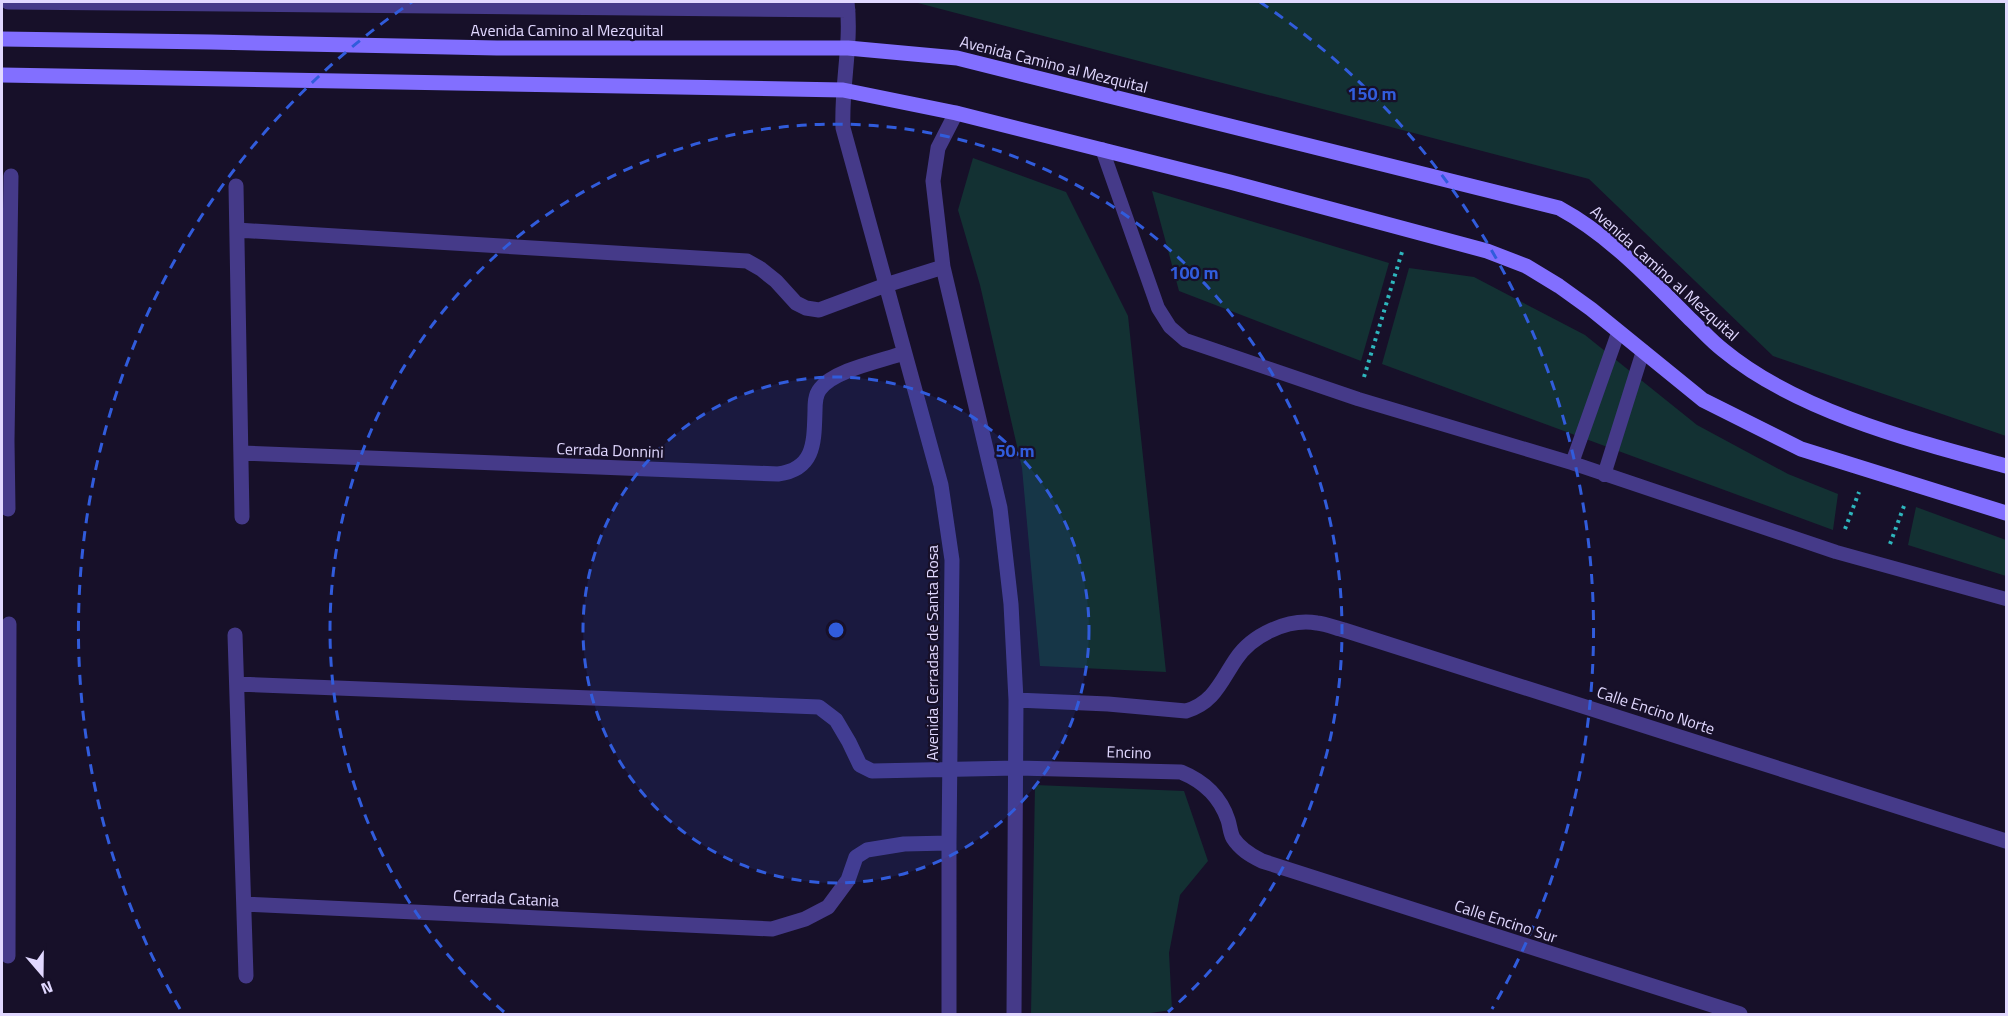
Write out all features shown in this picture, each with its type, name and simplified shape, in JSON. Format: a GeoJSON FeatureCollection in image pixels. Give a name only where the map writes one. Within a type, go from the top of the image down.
{"type":"FeatureCollection","features":[{"type":"Feature","properties":{"kind":"main road","name":"Avenida Camino al Mezquital"},"geometry":{"type":"LineString","coordinates":[[2,39],[509,48],[848,48],[957,58],[1559,208],[1584,222],[1654,284],[1722,350],[1755,374],[1838,414],[1930,446],[2007,466]]}},
{"type":"Feature","properties":{"kind":"main road"},"geometry":{"type":"LineString","coordinates":[[2,75],[843,90],[956,113],[1409,228],[1487,251],[1526,266],[1592,309],[1618,333],[1703,400],[1801,448],[2007,513]]}},
{"type":"Feature","properties":{"kind":"street"},"geometry":{"type":"LineString","coordinates":[[8,2],[847,5]]}},
{"type":"Feature","properties":{"kind":"street","name":"Avenida Cerradas de Santa Rosa"},"geometry":{"type":"LineString","coordinates":[[847,5],[848,48],[843,90],[843,128],[941,485],[949,526],[952,560],[949,1014]]}},
{"type":"Feature","properties":{"kind":"street"},"geometry":{"type":"LineString","coordinates":[[956,113],[938,148],[933,181],[943,267],[1000,508],[1011,604],[1017,768],[1014,1014]]}},
{"type":"Feature","properties":{"kind":"street"},"geometry":{"type":"LineString","coordinates":[[8,509],[4,441],[6,221],[11,176]]}},
{"type":"Feature","properties":{"kind":"street"},"geometry":{"type":"LineString","coordinates":[[236,186],[242,517]]}},
{"type":"Feature","properties":{"kind":"street"},"geometry":{"type":"LineString","coordinates":[[237,230],[747,261],[776,281],[796,303],[806,308],[819,310],[943,267]]}},
{"type":"Feature","properties":{"kind":"street","name":"Cerrada Donnini"},"geometry":{"type":"LineString","coordinates":[[241,453],[778,474],[800,467],[811,453],[815,402],[818,391],[828,380],[904,353]]}},
{"type":"Feature","properties":{"kind":"street","name":"Calle Encino Norte"},"geometry":{"type":"LineString","coordinates":[[1016,700],[1108,704],[1186,711],[1199,707],[1214,694],[1237,656],[1254,639],[1271,630],[1293,624],[1316,622],[2007,841]]}},
{"type":"Feature","properties":{"kind":"street"},"geometry":{"type":"LineString","coordinates":[[8,956],[5,904],[4,689],[9,624]]}},
{"type":"Feature","properties":{"kind":"street"},"geometry":{"type":"LineString","coordinates":[[235,635],[246,976]]}},
{"type":"Feature","properties":{"kind":"street"},"geometry":{"type":"LineString","coordinates":[[237,684],[819,707],[836,720],[860,765],[872,771],[951,768]]}},
{"type":"Feature","properties":{"kind":"street","name":"Encino"},"geometry":{"type":"LineString","coordinates":[[951,768],[1181,772],[1197,779],[1217,797],[1227,818],[1232,837],[1243,851],[1262,861]]}},
{"type":"Feature","properties":{"kind":"street","name":"Cerrada Catania"},"geometry":{"type":"LineString","coordinates":[[245,904],[772,929],[805,919],[828,907],[848,880],[856,857],[867,850],[904,844],[949,843]]}},
{"type":"Feature","properties":{"kind":"street","name":"Calle Encino Sur"},"geometry":{"type":"LineString","coordinates":[[1262,861],[1740,1014]]}},
{"type":"Feature","properties":{"kind":"lane"},"geometry":{"type":"LineString","coordinates":[[1102,149],[1158,308],[1170,327],[1185,340],[1358,399],[1572,464],[1836,552],[2007,599]]}},
{"type":"Feature","properties":{"kind":"lane"},"geometry":{"type":"LineString","coordinates":[[1572,464],[1618,333]]}},
{"type":"Feature","properties":{"kind":"lane"},"geometry":{"type":"LineString","coordinates":[[1604,475],[1643,351]]}},
{"type":"Feature","properties":{"kind":"path"},"geometry":{"type":"LineString","coordinates":[[1358,399],[1409,228]]}},
{"type":"Feature","properties":{"kind":"path"},"geometry":{"type":"LineString","coordinates":[[1836,552],[1868,468]]}},
{"type":"Feature","properties":{"kind":"path"},"geometry":{"type":"LineString","coordinates":[[1883,564],[1912,482]]}},
{"type":"Feature","properties":{"kind":"green space"},"geometry":{"type":"Polygon","coordinates":[[[914,2],[2006,2],[2006,436],[1773,356],[1589,179],[914,2]]]}},
{"type":"Feature","properties":{"kind":"green space"},"geometry":{"type":"Polygon","coordinates":[[[973,158],[1066,192],[1128,316],[1166,672],[1040,666],[1022,468],[980,285],[958,210],[973,158]]]}},
{"type":"Feature","properties":{"kind":"green space"},"geometry":{"type":"Polygon","coordinates":[[[1152,191],[1389,263],[1361,361],[1179,291],[1152,191]]]}},
{"type":"Feature","properties":{"kind":"green space"},"geometry":{"type":"Polygon","coordinates":[[[1409,268],[1474,277],[1585,335],[1697,425],[1788,474],[1838,494],[1833,530],[1382,364],[1409,268]]]}},
{"type":"Feature","properties":{"kind":"green space"},"geometry":{"type":"Polygon","coordinates":[[[1916,507],[2006,540],[2006,576],[1908,545],[1916,507]]]}},
{"type":"Feature","properties":{"kind":"green space"},"geometry":{"type":"Polygon","coordinates":[[[1035,785],[1184,791],[1208,861],[1180,895],[1169,953],[1172,1010],[1143,1014],[1031,1014],[1035,785]]]}}]}
